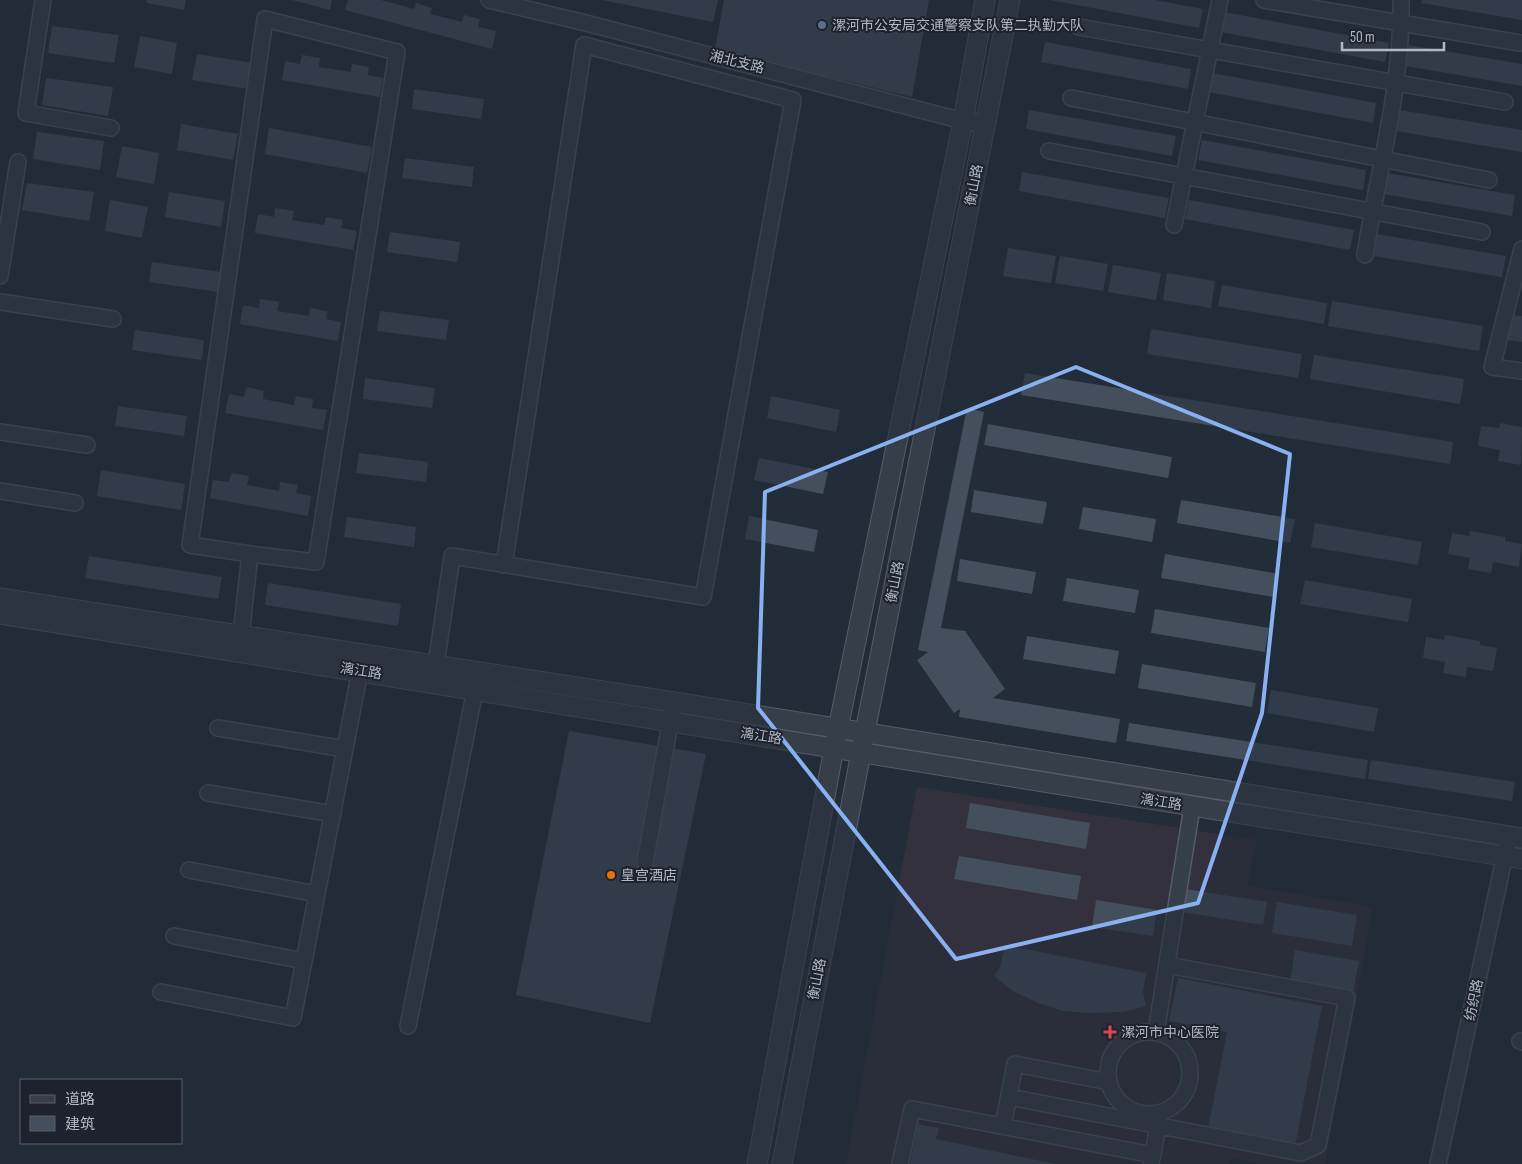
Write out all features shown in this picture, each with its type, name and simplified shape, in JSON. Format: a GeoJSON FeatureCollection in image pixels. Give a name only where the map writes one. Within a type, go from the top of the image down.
{"type":"FeatureCollection","features":[{"type":"Feature","properties":{"kind":"street"},"geometry":{"type":"LineString","coordinates":[[43,0],[26,113],[111,128]]}},
{"type":"Feature","properties":{"kind":"street","name":"湘北支路"},"geometry":{"type":"LineString","coordinates":[[489,0],[586,23],[963,121],[986,125]]}},
{"type":"Feature","properties":{"kind":"street","name":"衡山路"},"geometry":{"type":"LineString","coordinates":[[757,1164],[834,748],[963,121],[985,0]]}},
{"type":"Feature","properties":{"kind":"street","name":"衡山路"},"geometry":{"type":"LineString","coordinates":[[782,1164],[865,732],[1010,0]]}},
{"type":"Feature","properties":{"kind":"street"},"geometry":{"type":"LineString","coordinates":[[1174,225],[1220,0]]}},
{"type":"Feature","properties":{"kind":"street"},"geometry":{"type":"LineString","coordinates":[[1264,0],[1520,43]]}},
{"type":"Feature","properties":{"kind":"street"},"geometry":{"type":"LineString","coordinates":[[1365,255],[1396,82],[1401,3]]}},
{"type":"Feature","properties":{"kind":"street"},"geometry":{"type":"LineString","coordinates":[[266,19],[397,52],[316,562],[250,554],[190,545],[266,19]]}},
{"type":"Feature","properties":{"kind":"street"},"geometry":{"type":"LineString","coordinates":[[1080,27],[1505,102]]}},
{"type":"Feature","properties":{"kind":"street"},"geometry":{"type":"LineString","coordinates":[[436,665],[452,556],[504,565],[703,597],[793,100],[584,45],[504,565]]}},
{"type":"Feature","properties":{"kind":"street"},"geometry":{"type":"LineString","coordinates":[[1071,98],[1489,180]]}},
{"type":"Feature","properties":{"kind":"street"},"geometry":{"type":"LineString","coordinates":[[1048,150],[1482,232]]}},
{"type":"Feature","properties":{"kind":"street"},"geometry":{"type":"LineString","coordinates":[[0,276],[3,235],[18,162]]}},
{"type":"Feature","properties":{"kind":"street"},"geometry":{"type":"LineString","coordinates":[[1522,249],[1492,367],[1522,371]]}},
{"type":"Feature","properties":{"kind":"street"},"geometry":{"type":"LineString","coordinates":[[0,302],[113,319]]}},
{"type":"Feature","properties":{"kind":"street"},"geometry":{"type":"LineString","coordinates":[[0,432],[87,446]]}},
{"type":"Feature","properties":{"kind":"street"},"geometry":{"type":"LineString","coordinates":[[0,491],[75,503]]}},
{"type":"Feature","properties":{"kind":"street"},"geometry":{"type":"LineString","coordinates":[[240,643],[250,554]]}},
{"type":"Feature","properties":{"kind":"street","name":"漓江路"},"geometry":{"type":"LineString","coordinates":[[0,598],[240,643],[360,671],[1514,858]]}},
{"type":"Feature","properties":{"kind":"street","name":"漓江路"},"geometry":{"type":"LineString","coordinates":[[0,614],[436,665],[1516,837]]}},
{"type":"Feature","properties":{"kind":"street"},"geometry":{"type":"LineString","coordinates":[[161,992],[293,1018],[360,671]]}},
{"type":"Feature","properties":{"kind":"street"},"geometry":{"type":"LineString","coordinates":[[408,1026],[475,690]]}},
{"type":"Feature","properties":{"kind":"street"},"geometry":{"type":"LineString","coordinates":[[645,862],[674,702]]}},
{"type":"Feature","properties":{"kind":"street"},"geometry":{"type":"LineString","coordinates":[[218,728],[345,749]]}},
{"type":"Feature","properties":{"kind":"street"},"geometry":{"type":"LineString","coordinates":[[208,793],[333,814]]}},
{"type":"Feature","properties":{"kind":"street"},"geometry":{"type":"LineString","coordinates":[[1156,1032],[1192,807]]}},
{"type":"Feature","properties":{"kind":"street","name":"纺织路"},"geometry":{"type":"LineString","coordinates":[[1438,1164],[1514,858],[1516,837]]}},
{"type":"Feature","properties":{"kind":"street"},"geometry":{"type":"LineString","coordinates":[[189,870],[317,894]]}},
{"type":"Feature","properties":{"kind":"street"},"geometry":{"type":"LineString","coordinates":[[174,936],[304,961]]}},
{"type":"Feature","properties":{"kind":"street"},"geometry":{"type":"LineString","coordinates":[[1009,1097],[1160,1120],[1300,1153],[1318,1145],[1347,998],[1167,965]]}},
{"type":"Feature","properties":{"kind":"street"},"geometry":{"type":"LineString","coordinates":[[900,1164],[912,1108],[1003,1126],[1152,1160],[1160,1120],[1183,1096],[1189,1084],[1190,1070],[1187,1057],[1180,1045],[1169,1037],[1156,1032],[1142,1032],[1129,1037],[1119,1045],[1111,1056],[1108,1069],[1109,1082],[1114,1095],[1123,1105],[1134,1112],[1148,1114],[1160,1120]]}},
{"type":"Feature","properties":{"kind":"street"},"geometry":{"type":"LineString","coordinates":[[1003,1126],[1015,1064],[1109,1082]]}},
{"type":"Feature","properties":{"kind":"highlighted area"},"geometry":{"type":"Polygon","coordinates":[[[1076,367],[1290,454],[1262,713],[1198,903],[956,959],[758,708],[765,492],[1076,367]]]}},
{"type":"Feature","properties":{"kind":"shaded area","name":"漯河市中心医院"},"geometry":{"type":"Polygon","coordinates":[[[917,787],[1257,840],[1247,886],[1373,907],[1325,1164],[1263,1164],[1230,1158],[1229,1164],[846,1164],[917,787]]]}},
{"type":"Feature","properties":{"kind":"building"},"geometry":{"type":"Polygon","coordinates":[[[147,0],[186,0],[184,10],[147,3],[147,0]]]}},
{"type":"Feature","properties":{"kind":"building"},"geometry":{"type":"Polygon","coordinates":[[[292,0],[332,0],[330,10],[292,0]]]}},
{"type":"Feature","properties":{"kind":"building"},"geometry":{"type":"Polygon","coordinates":[[[348,0],[381,0],[414,9],[416,3],[432,8],[430,14],[462,22],[464,15],[480,19],[478,27],[496,31],[492,49],[345,10],[348,0]]]}},
{"type":"Feature","properties":{"kind":"building"},"geometry":{"type":"Polygon","coordinates":[[[602,0],[718,0],[713,22],[602,0]]]}},
{"type":"Feature","properties":{"kind":"building","name":"漯河市公安局交通警察支队第二执勤大队"},"geometry":{"type":"Polygon","coordinates":[[[724,0],[929,0],[912,97],[715,49],[724,0]]]}},
{"type":"Feature","properties":{"kind":"building"},"geometry":{"type":"Polygon","coordinates":[[[1050,0],[1155,0],[1203,9],[1199,28],[1050,0]]]}},
{"type":"Feature","properties":{"kind":"building"},"geometry":{"type":"Polygon","coordinates":[[[1422,0],[1522,0],[1522,20],[1421,3],[1422,0]]]}},
{"type":"Feature","properties":{"kind":"building"},"geometry":{"type":"Polygon","coordinates":[[[1224,12],[1389,43],[1385,62],[1220,32],[1224,12]]]}},
{"type":"Feature","properties":{"kind":"building"},"geometry":{"type":"Polygon","coordinates":[[[52,26],[119,35],[114,63],[48,53],[52,26]]]}},
{"type":"Feature","properties":{"kind":"building"},"geometry":{"type":"Polygon","coordinates":[[[140,36],[177,43],[172,74],[134,67],[140,36]]]}},
{"type":"Feature","properties":{"kind":"building"},"geometry":{"type":"Polygon","coordinates":[[[1045,42],[1191,69],[1188,89],[1041,62],[1045,42]]]}},
{"type":"Feature","properties":{"kind":"building"},"geometry":{"type":"Polygon","coordinates":[[[1409,45],[1522,64],[1522,86],[1406,66],[1409,45]]]}},
{"type":"Feature","properties":{"kind":"building"},"geometry":{"type":"Polygon","coordinates":[[[197,54],[253,63],[249,89],[192,80],[197,54]]]}},
{"type":"Feature","properties":{"kind":"building"},"geometry":{"type":"Polygon","coordinates":[[[302,55],[320,58],[319,67],[351,72],[352,64],[369,67],[368,75],[383,78],[380,97],[282,80],[285,61],[300,64],[302,55]]]}},
{"type":"Feature","properties":{"kind":"building"},"geometry":{"type":"Polygon","coordinates":[[[1212,73],[1376,103],[1373,123],[1208,92],[1212,73]]]}},
{"type":"Feature","properties":{"kind":"building"},"geometry":{"type":"Polygon","coordinates":[[[46,78],[113,87],[108,116],[42,105],[46,78]]]}},
{"type":"Feature","properties":{"kind":"building"},"geometry":{"type":"Polygon","coordinates":[[[414,89],[484,99],[481,119],[412,109],[414,89]]]}},
{"type":"Feature","properties":{"kind":"building"},"geometry":{"type":"Polygon","coordinates":[[[1029,110],[1176,136],[1172,156],[1026,129],[1029,110]]]}},
{"type":"Feature","properties":{"kind":"building"},"geometry":{"type":"Polygon","coordinates":[[[1399,110],[1522,130],[1522,152],[1396,131],[1399,110]]]}},
{"type":"Feature","properties":{"kind":"building"},"geometry":{"type":"Polygon","coordinates":[[[181,124],[238,134],[233,160],[177,150],[181,124]]]}},
{"type":"Feature","properties":{"kind":"building"},"geometry":{"type":"Polygon","coordinates":[[[269,128],[372,147],[367,173],[265,154],[269,128]]]}},
{"type":"Feature","properties":{"kind":"building"},"geometry":{"type":"Polygon","coordinates":[[[37,132],[104,141],[100,170],[33,159],[37,132]]]}},
{"type":"Feature","properties":{"kind":"building"},"geometry":{"type":"Polygon","coordinates":[[[1202,140],[1366,170],[1363,190],[1198,160],[1202,140]]]}},
{"type":"Feature","properties":{"kind":"building"},"geometry":{"type":"Polygon","coordinates":[[[122,146],[159,153],[154,184],[116,177],[122,146]]]}},
{"type":"Feature","properties":{"kind":"building"},"geometry":{"type":"Polygon","coordinates":[[[405,158],[474,167],[472,187],[402,178],[405,158]]]}},
{"type":"Feature","properties":{"kind":"building"},"geometry":{"type":"Polygon","coordinates":[[[1022,172],[1169,198],[1165,218],[1019,191],[1022,172]]]}},
{"type":"Feature","properties":{"kind":"building"},"geometry":{"type":"Polygon","coordinates":[[[1387,173],[1515,195],[1512,216],[1383,194],[1387,173]]]}},
{"type":"Feature","properties":{"kind":"building"},"geometry":{"type":"Polygon","coordinates":[[[27,183],[94,192],[89,221],[22,210],[27,183]]]}},
{"type":"Feature","properties":{"kind":"building"},"geometry":{"type":"Polygon","coordinates":[[[169,192],[225,201],[221,227],[165,217],[169,192]]]}},
{"type":"Feature","properties":{"kind":"building"},"geometry":{"type":"Polygon","coordinates":[[[110,200],[148,207],[142,238],[105,231],[110,200]]]}},
{"type":"Feature","properties":{"kind":"building"},"geometry":{"type":"Polygon","coordinates":[[[1189,200],[1354,230],[1350,250],[1185,219],[1189,200]]]}},
{"type":"Feature","properties":{"kind":"building"},"geometry":{"type":"Polygon","coordinates":[[[275,208],[294,211],[292,220],[324,225],[326,217],[343,220],[341,228],[357,231],[353,250],[255,233],[258,214],[274,217],[275,208]]]}},
{"type":"Feature","properties":{"kind":"building"},"geometry":{"type":"Polygon","coordinates":[[[390,232],[460,242],[457,262],[387,252],[390,232]]]}},
{"type":"Feature","properties":{"kind":"building"},"geometry":{"type":"Polygon","coordinates":[[[1377,234],[1506,256],[1502,277],[1373,256],[1377,234]]]}},
{"type":"Feature","properties":{"kind":"building"},"geometry":{"type":"Polygon","coordinates":[[[1008,248],[1056,256],[1051,283],[1003,276],[1008,248]]]}},
{"type":"Feature","properties":{"kind":"building"},"geometry":{"type":"Polygon","coordinates":[[[1060,256],[1108,264],[1103,291],[1055,283],[1060,256]]]}},
{"type":"Feature","properties":{"kind":"building"},"geometry":{"type":"Polygon","coordinates":[[[152,262],[221,272],[219,292],[149,282],[152,262]]]}},
{"type":"Feature","properties":{"kind":"building"},"geometry":{"type":"Polygon","coordinates":[[[1113,265],[1161,273],[1156,300],[1108,292],[1113,265]]]}},
{"type":"Feature","properties":{"kind":"building"},"geometry":{"type":"Polygon","coordinates":[[[1167,273],[1215,281],[1211,308],[1163,300],[1167,273]]]}},
{"type":"Feature","properties":{"kind":"building"},"geometry":{"type":"Polygon","coordinates":[[[1222,285],[1327,303],[1324,324],[1218,306],[1222,285]]]}},
{"type":"Feature","properties":{"kind":"building"},"geometry":{"type":"Polygon","coordinates":[[[260,299],[279,302],[277,311],[309,316],[310,308],[327,311],[326,319],[341,322],[338,341],[240,324],[243,305],[259,308],[260,299]]]}},
{"type":"Feature","properties":{"kind":"building"},"geometry":{"type":"Polygon","coordinates":[[[1332,301],[1483,326],[1479,351],[1328,326],[1332,301]]]}},
{"type":"Feature","properties":{"kind":"building"},"geometry":{"type":"Polygon","coordinates":[[[380,311],[449,320],[446,340],[377,331],[380,311]]]}},
{"type":"Feature","properties":{"kind":"building"},"geometry":{"type":"Polygon","coordinates":[[[1509,315],[1522,316],[1522,342],[1506,340],[1509,315]]]}},
{"type":"Feature","properties":{"kind":"building"},"geometry":{"type":"Polygon","coordinates":[[[1151,329],[1302,354],[1298,378],[1147,354],[1151,329]]]}},
{"type":"Feature","properties":{"kind":"building"},"geometry":{"type":"Polygon","coordinates":[[[135,330],[204,340],[202,360],[132,350],[135,330]]]}},
{"type":"Feature","properties":{"kind":"building"},"geometry":{"type":"Polygon","coordinates":[[[1314,355],[1464,379],[1460,404],[1310,379],[1314,355]]]}},
{"type":"Feature","properties":{"kind":"building"},"geometry":{"type":"Polygon","coordinates":[[[1025,373],[1453,442],[1450,464],[1021,395],[1025,373]]]}},
{"type":"Feature","properties":{"kind":"building"},"geometry":{"type":"Polygon","coordinates":[[[365,378],[435,388],[432,408],[363,399],[365,378]]]}},
{"type":"Feature","properties":{"kind":"building"},"geometry":{"type":"Polygon","coordinates":[[[246,387],[264,391],[263,399],[294,405],[296,396],[313,399],[312,408],[327,410],[323,430],[225,413],[229,394],[244,397],[246,387]]]}},
{"type":"Feature","properties":{"kind":"building"},"geometry":{"type":"Polygon","coordinates":[[[771,396],[840,410],[836,432],[767,418],[771,396]]]}},
{"type":"Feature","properties":{"kind":"building"},"geometry":{"type":"Polygon","coordinates":[[[118,406],[187,416],[184,436],[115,426],[118,406]]]}},
{"type":"Feature","properties":{"kind":"building"},"geometry":{"type":"Polygon","coordinates":[[[967,408],[984,412],[941,628],[965,631],[1005,689],[993,698],[1120,719],[1116,743],[959,717],[960,709],[954,713],[917,660],[928,652],[918,650],[967,408]]]}},
{"type":"Feature","properties":{"kind":"building"},"geometry":{"type":"Polygon","coordinates":[[[1500,423],[1522,427],[1521,465],[1498,461],[1500,450],[1478,446],[1481,426],[1499,428],[1500,423]]]}},
{"type":"Feature","properties":{"kind":"building"},"geometry":{"type":"Polygon","coordinates":[[[988,424],[1172,457],[1168,478],[984,445],[988,424]]]}},
{"type":"Feature","properties":{"kind":"building"},"geometry":{"type":"Polygon","coordinates":[[[359,453],[428,462],[426,482],[356,473],[359,453]]]}},
{"type":"Feature","properties":{"kind":"building"},"geometry":{"type":"Polygon","coordinates":[[[759,458],[828,472],[823,494],[754,480],[759,458]]]}},
{"type":"Feature","properties":{"kind":"building"},"geometry":{"type":"Polygon","coordinates":[[[101,470],[185,484],[181,510],[97,496],[101,470]]]}},
{"type":"Feature","properties":{"kind":"building"},"geometry":{"type":"Polygon","coordinates":[[[231,473],[249,476],[247,485],[279,491],[280,482],[298,485],[296,493],[311,496],[308,516],[210,498],[213,480],[229,482],[231,473]]]}},
{"type":"Feature","properties":{"kind":"building"},"geometry":{"type":"Polygon","coordinates":[[[974,490],[1047,502],[1043,524],[971,512],[974,490]]]}},
{"type":"Feature","properties":{"kind":"building"},"geometry":{"type":"Polygon","coordinates":[[[1181,500],[1295,519],[1290,543],[1177,523],[1181,500]]]}},
{"type":"Feature","properties":{"kind":"building"},"geometry":{"type":"Polygon","coordinates":[[[1083,507],[1156,519],[1152,542],[1079,529],[1083,507]]]}},
{"type":"Feature","properties":{"kind":"building"},"geometry":{"type":"Polygon","coordinates":[[[749,516],[818,530],[814,552],[745,539],[749,516]]]}},
{"type":"Feature","properties":{"kind":"building"},"geometry":{"type":"Polygon","coordinates":[[[347,517],[416,527],[414,547],[344,537],[347,517]]]}},
{"type":"Feature","properties":{"kind":"building"},"geometry":{"type":"Polygon","coordinates":[[[1315,523],[1422,542],[1418,565],[1311,547],[1315,523]]]}},
{"type":"Feature","properties":{"kind":"building"},"geometry":{"type":"Polygon","coordinates":[[[1470,531],[1505,537],[1505,541],[1522,544],[1519,567],[1493,562],[1491,573],[1468,569],[1470,558],[1448,554],[1452,533],[1469,536],[1470,531]]]}},
{"type":"Feature","properties":{"kind":"building"},"geometry":{"type":"Polygon","coordinates":[[[1165,554],[1279,574],[1274,597],[1161,578],[1165,554]]]}},
{"type":"Feature","properties":{"kind":"building"},"geometry":{"type":"Polygon","coordinates":[[[89,556],[222,577],[218,599],[85,578],[89,556]]]}},
{"type":"Feature","properties":{"kind":"building"},"geometry":{"type":"Polygon","coordinates":[[[960,559],[1036,572],[1032,594],[957,581],[960,559]]]}},
{"type":"Feature","properties":{"kind":"building"},"geometry":{"type":"Polygon","coordinates":[[[1067,578],[1139,590],[1135,613],[1063,601],[1067,578]]]}},
{"type":"Feature","properties":{"kind":"building"},"geometry":{"type":"Polygon","coordinates":[[[1305,580],[1412,599],[1408,622],[1300,604],[1305,580]]]}},
{"type":"Feature","properties":{"kind":"building"},"geometry":{"type":"Polygon","coordinates":[[[268,583],[401,604],[398,626],[265,605],[268,583]]]}},
{"type":"Feature","properties":{"kind":"building"},"geometry":{"type":"Polygon","coordinates":[[[1155,609],[1269,628],[1265,652],[1151,633],[1155,609]]]}},
{"type":"Feature","properties":{"kind":"building"},"geometry":{"type":"Polygon","coordinates":[[[1445,635],[1480,641],[1480,645],[1497,648],[1493,671],[1467,667],[1466,677],[1443,673],[1445,662],[1423,658],[1426,637],[1444,640],[1445,635]]]}},
{"type":"Feature","properties":{"kind":"building"},"geometry":{"type":"Polygon","coordinates":[[[1027,636],[1119,651],[1115,674],[1023,659],[1027,636]]]}},
{"type":"Feature","properties":{"kind":"building"},"geometry":{"type":"Polygon","coordinates":[[[1142,664],[1256,683],[1252,707],[1138,688],[1142,664]]]}},
{"type":"Feature","properties":{"kind":"building"},"geometry":{"type":"Polygon","coordinates":[[[1271,690],[1378,708],[1374,732],[1267,713],[1271,690]]]}},
{"type":"Feature","properties":{"kind":"building"},"geometry":{"type":"Polygon","coordinates":[[[1129,723],[1368,760],[1365,779],[1126,741],[1129,723]]]}},
{"type":"Feature","properties":{"kind":"building","name":"皇宫酒店"},"geometry":{"type":"Polygon","coordinates":[[[569,731],[706,754],[650,1023],[516,995],[569,731]]]}},
{"type":"Feature","properties":{"kind":"building"},"geometry":{"type":"Polygon","coordinates":[[[1371,760],[1515,782],[1512,801],[1368,779],[1371,760]]]}},
{"type":"Feature","properties":{"kind":"building"},"geometry":{"type":"Polygon","coordinates":[[[970,803],[1090,823],[1086,849],[966,828],[970,803]]]}},
{"type":"Feature","properties":{"kind":"building"},"geometry":{"type":"Polygon","coordinates":[[[959,856],[1081,876],[1077,900],[954,879],[959,856]]]}},
{"type":"Feature","properties":{"kind":"building"},"geometry":{"type":"Polygon","coordinates":[[[1186,889],[1267,902],[1263,925],[1182,912],[1186,889]]]}},
{"type":"Feature","properties":{"kind":"building"},"geometry":{"type":"Polygon","coordinates":[[[1096,900],[1157,910],[1153,936],[1092,927],[1096,900]]]}},
{"type":"Feature","properties":{"kind":"building"},"geometry":{"type":"Polygon","coordinates":[[[1277,902],[1357,915],[1352,946],[1272,933],[1277,902]]]}},
{"type":"Feature","properties":{"kind":"building"},"geometry":{"type":"Polygon","coordinates":[[[1005,945],[1146,973],[1143,992],[1146,1006],[1123,1012],[1089,1013],[1063,1011],[1038,1003],[1013,991],[994,976],[1001,965],[1005,945]]]}},
{"type":"Feature","properties":{"kind":"building"},"geometry":{"type":"Polygon","coordinates":[[[1295,950],[1359,961],[1353,994],[1290,983],[1295,950]]]}},
{"type":"Feature","properties":{"kind":"building"},"geometry":{"type":"Polygon","coordinates":[[[1178,978],[1322,1006],[1295,1146],[1208,1129],[1227,1032],[1169,1021],[1178,978]]]}},
{"type":"Feature","properties":{"kind":"building"},"geometry":{"type":"Polygon","coordinates":[[[918,1124],[939,1128],[936,1139],[1055,1164],[910,1164],[918,1124]]]}},
{"type":"Feature","properties":{"kind":"place","name":"漯河市公安局交通警察支队第二执勤大队"},"geometry":{"type":"Point","coordinates":[822,25]}},
{"type":"Feature","properties":{"kind":"place","name":"皇宫酒店"},"geometry":{"type":"Point","coordinates":[611,875]}},
{"type":"Feature","properties":{"kind":"place","name":"漯河市中心医院"},"geometry":{"type":"Point","coordinates":[1110,1032]}}]}
